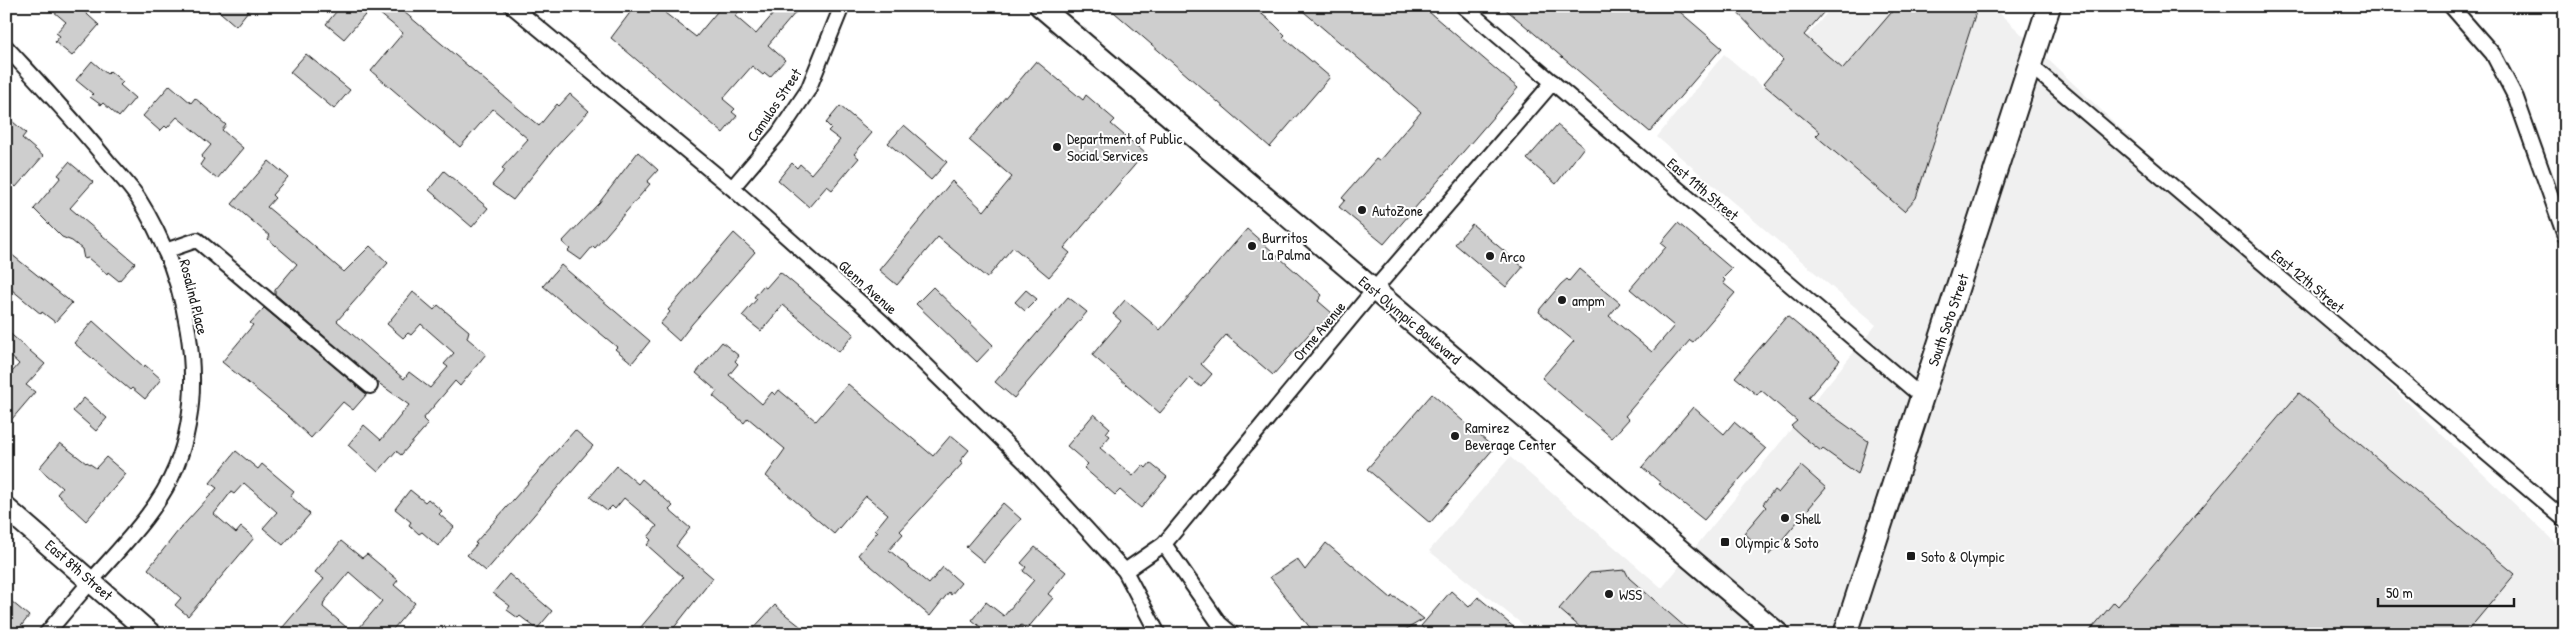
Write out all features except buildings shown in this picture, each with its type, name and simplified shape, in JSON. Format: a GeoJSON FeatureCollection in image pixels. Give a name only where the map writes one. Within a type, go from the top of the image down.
{"type":"FeatureCollection","features":[{"type":"Feature","properties":{"kind":"main road","name":"East Olympic Boulevard"},"geometry":{"type":"LineString","coordinates":[[1040,6],[1779,634]]}},
{"type":"Feature","properties":{"kind":"main road","name":"South Soto Street"},"geometry":{"type":"LineString","coordinates":[[1845,634],[2031,66],[2047,7]]}},
{"type":"Feature","properties":{"kind":"main road","name":"East 8th Street"},"geometry":{"type":"LineString","coordinates":[[6,508],[151,634]]}},
{"type":"Feature","properties":{"kind":"street","name":"Glenn Avenue"},"geometry":{"type":"LineString","coordinates":[[512,6],[732,188],[883,323],[1025,462],[1125,571],[1158,634]]}},
{"type":"Feature","properties":{"kind":"street","name":"Camulos Street"},"geometry":{"type":"LineString","coordinates":[[732,188],[778,133],[808,90],[842,6]]}},
{"type":"Feature","properties":{"kind":"street","name":"East 11th Street"},"geometry":{"type":"LineString","coordinates":[[1463,6],[1922,397]]}},
{"type":"Feature","properties":{"kind":"street"},"geometry":{"type":"LineString","coordinates":[[2451,6],[2494,54],[2516,98],[2565,236]]}},
{"type":"Feature","properties":{"kind":"street","name":"Rosalind Place"},"geometry":{"type":"LineString","coordinates":[[6,47],[90,139],[138,198],[165,251],[180,296],[190,350],[192,395],[187,433],[176,468],[154,506],[46,634]]}},
{"type":"Feature","properties":{"kind":"street","name":"East 12th Street"},"geometry":{"type":"LineString","coordinates":[[2031,66],[2565,520]]}},
{"type":"Feature","properties":{"kind":"street","name":"Orme Avenue"},"geometry":{"type":"LineString","coordinates":[[1125,571],[1164,544],[1374,290],[1553,82]]}},
{"type":"Feature","properties":{"kind":"street"},"geometry":{"type":"LineString","coordinates":[[165,251],[197,240],[370,386]]}},
{"type":"Feature","properties":{"kind":"street"},"geometry":{"type":"LineString","coordinates":[[1164,544],[1219,623],[1232,634]]}},
{"type":"Feature","properties":{"kind":"shaded area"},"geometry":{"type":"Polygon","coordinates":[[[1833,6],[1992,6],[2565,552],[2565,634],[1535,634],[1429,551],[1510,457],[1662,588],[1876,325],[1657,137],[1724,54],[1763,87],[1833,6]]]}},
{"type":"Feature","properties":{"kind":"place","name":"Department of Public Social Services"},"geometry":{"type":"Point","coordinates":[1057,147]}},
{"type":"Feature","properties":{"kind":"place","name":"AutoZone"},"geometry":{"type":"Point","coordinates":[1362,210]}},
{"type":"Feature","properties":{"kind":"place","name":"Burritos La Palma"},"geometry":{"type":"Point","coordinates":[1252,246]}},
{"type":"Feature","properties":{"kind":"place","name":"Arco"},"geometry":{"type":"Point","coordinates":[1490,256]}},
{"type":"Feature","properties":{"kind":"place","name":"ampm"},"geometry":{"type":"Point","coordinates":[1562,300]}},
{"type":"Feature","properties":{"kind":"place","name":"Ramirez Beverage Center"},"geometry":{"type":"Point","coordinates":[1455,436]}},
{"type":"Feature","properties":{"kind":"place","name":"Shell"},"geometry":{"type":"Point","coordinates":[1785,518]}},
{"type":"Feature","properties":{"kind":"place","name":"Olympic & Soto"},"geometry":{"type":"Point","coordinates":[1725,542]}},
{"type":"Feature","properties":{"kind":"place","name":"Soto & Olympic"},"geometry":{"type":"Point","coordinates":[1911,556]}},
{"type":"Feature","properties":{"kind":"place","name":"WSS"},"geometry":{"type":"Point","coordinates":[1609,594]}}]}
